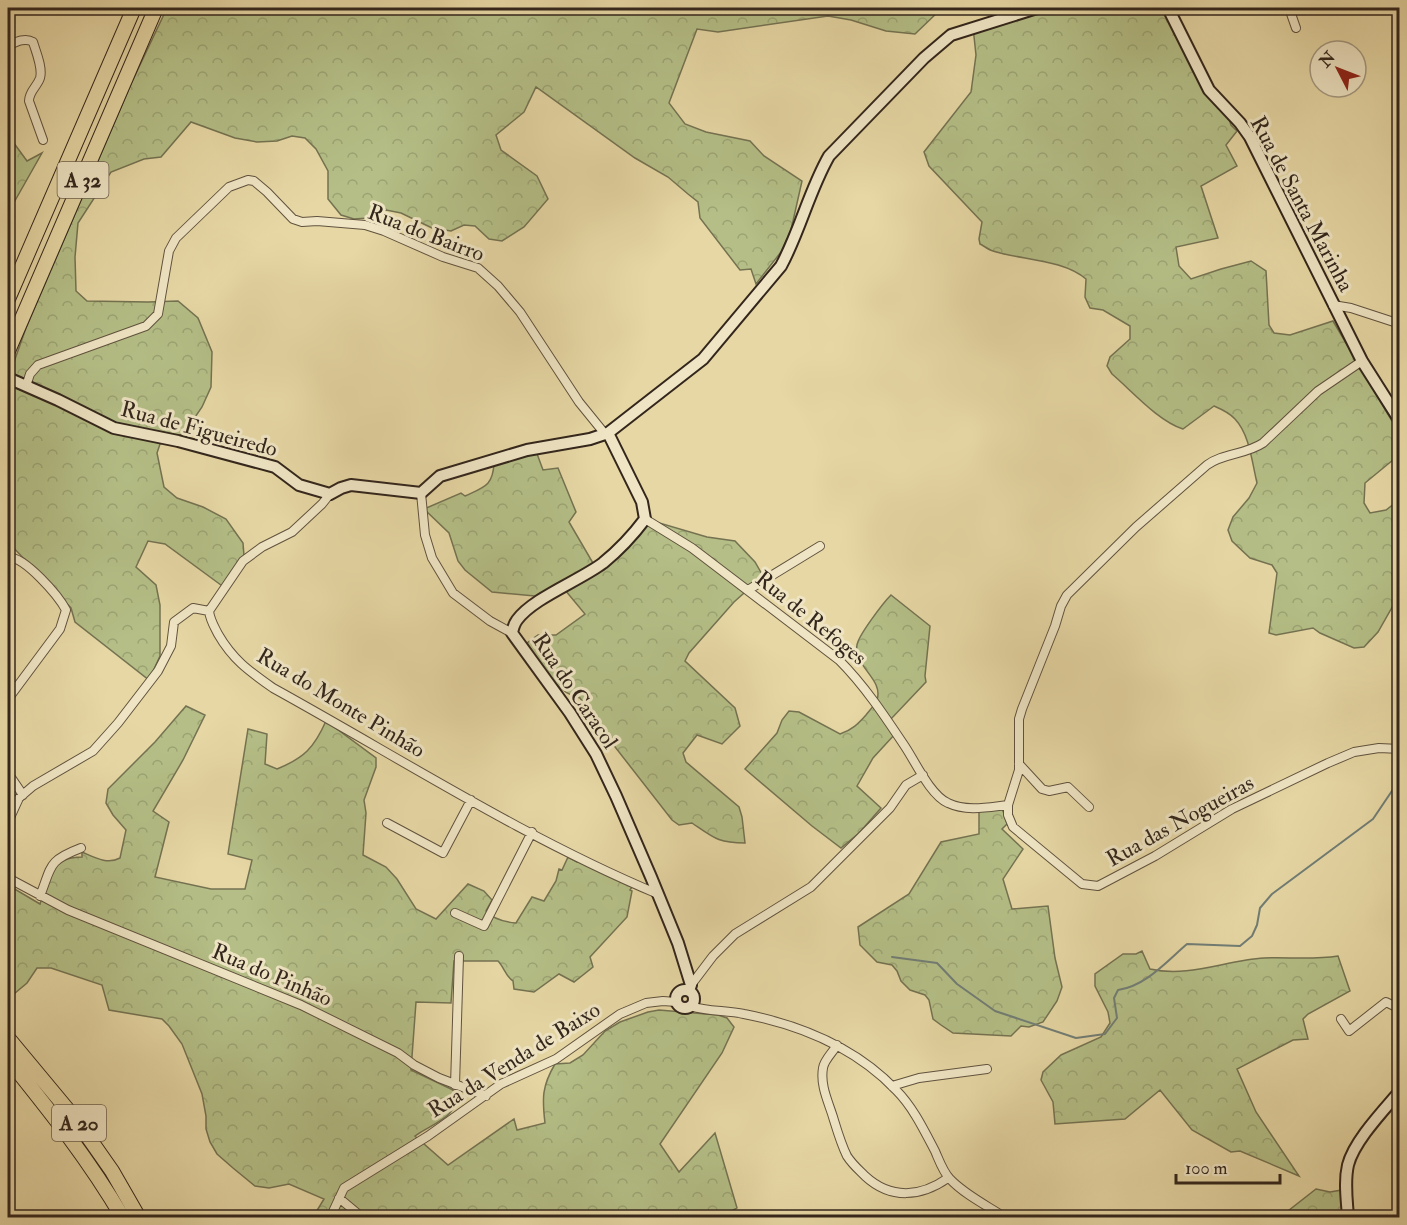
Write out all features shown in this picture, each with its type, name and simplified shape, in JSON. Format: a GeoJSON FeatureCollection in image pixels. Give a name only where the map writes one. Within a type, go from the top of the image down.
{"type":"FeatureCollection","features":[{"type":"Feature","properties":{"kind":"highway","name":"A 32"},"geometry":{"type":"LineString","coordinates":[[8,299],[134,8]]}},
{"type":"Feature","properties":{"kind":"highway","name":"A 32"},"geometry":{"type":"LineString","coordinates":[[8,351],[156,8]]}},
{"type":"Feature","properties":{"kind":"highway","name":"A 20"},"geometry":{"type":"LineString","coordinates":[[8,1038],[77,1121],[112,1171],[139,1218]]}},
{"type":"Feature","properties":{"kind":"highway","name":"A 20"},"geometry":{"type":"LineString","coordinates":[[8,1059],[66,1130],[100,1179],[123,1218]]}},
{"type":"Feature","properties":{"kind":"street"},"geometry":{"type":"LineString","coordinates":[[998,8],[1003,19]]}},
{"type":"Feature","properties":{"kind":"street"},"geometry":{"type":"LineString","coordinates":[[8,822],[19,798],[33,786],[93,751],[118,723],[158,671],[171,646],[174,622],[193,608],[209,611],[243,561],[262,547],[292,532],[330,494],[351,485],[421,493],[440,476],[527,450],[606,434],[704,359],[781,266],[829,156],[936,45],[951,35],[978,25],[1037,8]]}},
{"type":"Feature","properties":{"kind":"street","name":"Rua de Santa Marinha"},"geometry":{"type":"LineString","coordinates":[[1168,8],[1209,90],[1250,137],[1362,361],[1400,421]]}},
{"type":"Feature","properties":{"kind":"street"},"geometry":{"type":"LineString","coordinates":[[1290,8],[1296,28]]}},
{"type":"Feature","properties":{"kind":"street"},"geometry":{"type":"LineString","coordinates":[[8,46],[21,40],[29,39],[33,42],[41,72],[40,78],[29,94],[28,101],[43,140]]}},
{"type":"Feature","properties":{"kind":"street","name":"Rua do Bairro"},"geometry":{"type":"LineString","coordinates":[[26,386],[30,374],[38,365],[146,326],[158,314],[169,250],[176,238],[229,187],[248,180],[254,181],[267,192],[293,219],[302,222],[365,225],[443,257],[478,267],[520,312],[579,402],[606,434]]}},
{"type":"Feature","properties":{"kind":"street"},"geometry":{"type":"LineString","coordinates":[[1333,305],[1351,308],[1400,324]]}},
{"type":"Feature","properties":{"kind":"street"},"geometry":{"type":"LineString","coordinates":[[1008,805],[1019,764],[1019,719],[1067,595],[1136,527],[1214,459],[1253,450],[1318,391],[1362,361]]}},
{"type":"Feature","properties":{"kind":"street","name":"Rua de Figueiredo"},"geometry":{"type":"LineString","coordinates":[[11,380],[114,428],[178,441],[275,467],[299,485],[330,494]]}},
{"type":"Feature","properties":{"kind":"street"},"geometry":{"type":"LineString","coordinates":[[606,434],[642,502],[645,519]]}},
{"type":"Feature","properties":{"kind":"street"},"geometry":{"type":"LineString","coordinates":[[421,493],[425,535],[432,558],[453,593],[490,621],[513,633]]}},
{"type":"Feature","properties":{"kind":"street","name":"Rua de Refoges"},"geometry":{"type":"LineString","coordinates":[[645,519],[692,548],[839,660],[858,678],[928,784],[947,803],[970,809],[1008,805]]}},
{"type":"Feature","properties":{"kind":"street","name":"Rua do Caracol"},"geometry":{"type":"LineString","coordinates":[[645,519],[609,558],[523,613],[514,622],[513,633],[596,754],[678,943],[690,988]]}},
{"type":"Feature","properties":{"kind":"street"},"geometry":{"type":"LineString","coordinates":[[748,590],[820,546]]}},
{"type":"Feature","properties":{"kind":"street"},"geometry":{"type":"LineString","coordinates":[[8,557],[14,557],[24,564],[55,594],[66,610],[60,629],[8,699]]}},
{"type":"Feature","properties":{"kind":"street","name":"Rua do Monte Pinhão"},"geometry":{"type":"LineString","coordinates":[[209,611],[210,618],[229,652],[246,670],[273,688],[471,800],[608,873],[658,894]]}},
{"type":"Feature","properties":{"kind":"street","name":"Rua das Nogueiras"},"geometry":{"type":"LineString","coordinates":[[1008,805],[1008,814],[1013,827],[1082,884],[1098,886],[1155,856],[1232,809],[1328,763],[1354,752],[1379,748],[1400,749]]}},
{"type":"Feature","properties":{"kind":"street"},"geometry":{"type":"LineString","coordinates":[[1019,764],[1042,789],[1049,791],[1068,787],[1089,807]]}},
{"type":"Feature","properties":{"kind":"street"},"geometry":{"type":"LineString","coordinates":[[8,773],[23,795]]}},
{"type":"Feature","properties":{"kind":"street"},"geometry":{"type":"LineString","coordinates":[[923,775],[906,785],[890,808],[811,887],[735,934],[713,956],[690,988],[679,991],[676,1002],[682,1008],[690,1006],[702,1011],[730,1011],[746,1014],[803,1030],[837,1045],[892,1086],[908,1105],[948,1178],[1006,1218]]}},
{"type":"Feature","properties":{"kind":"street"},"geometry":{"type":"LineString","coordinates":[[387,823],[443,853],[471,800]]}},
{"type":"Feature","properties":{"kind":"street"},"geometry":{"type":"LineString","coordinates":[[454,913],[484,926],[532,832]]}},
{"type":"Feature","properties":{"kind":"street"},"geometry":{"type":"LineString","coordinates":[[40,896],[47,872],[53,863],[62,855],[81,848]]}},
{"type":"Feature","properties":{"kind":"street","name":"Rua do Pinhão"},"geometry":{"type":"LineString","coordinates":[[8,878],[68,910],[301,1005],[398,1053],[414,1065],[455,1085],[486,1096]]}},
{"type":"Feature","properties":{"kind":"street"},"geometry":{"type":"LineString","coordinates":[[455,1085],[459,956]]}},
{"type":"Feature","properties":{"kind":"street"},"geometry":{"type":"LineString","coordinates":[[690,988],[694,999],[690,1006]]}},
{"type":"Feature","properties":{"kind":"street","name":"Rua da Venda de Baixo"},"geometry":{"type":"LineString","coordinates":[[330,1218],[344,1188],[428,1136],[501,1084],[556,1059],[620,1014],[646,1003],[676,1002]]}},
{"type":"Feature","properties":{"kind":"street"},"geometry":{"type":"LineString","coordinates":[[1341,1018],[1349,1031],[1379,1005],[1386,1002],[1400,1009]]}},
{"type":"Feature","properties":{"kind":"street"},"geometry":{"type":"LineString","coordinates":[[837,1045],[823,1065],[822,1083],[848,1158],[858,1170],[880,1188],[904,1194],[928,1190],[948,1178]]}},
{"type":"Feature","properties":{"kind":"street"},"geometry":{"type":"LineString","coordinates":[[892,1086],[919,1078],[987,1069]]}},
{"type":"Feature","properties":{"kind":"street"},"geometry":{"type":"LineString","coordinates":[[1348,1218],[1346,1184],[1349,1162],[1359,1142],[1400,1091]]}},
{"type":"Feature","properties":{"kind":"street"},"geometry":{"type":"LineString","coordinates":[[339,1198],[363,1218]]}},
{"type":"Feature","properties":{"kind":"green space"},"geometry":{"type":"Polygon","coordinates":[[[167,8],[941,9],[915,34],[886,31],[851,20],[828,16],[718,32],[697,29],[669,103],[685,124],[706,132],[750,141],[764,156],[802,181],[791,230],[781,252],[756,284],[751,269],[740,270],[700,218],[698,202],[668,177],[635,158],[536,87],[524,112],[496,135],[501,150],[537,176],[548,199],[524,227],[502,241],[489,239],[475,226],[464,225],[451,231],[432,228],[401,213],[386,210],[369,218],[354,219],[341,215],[328,199],[328,171],[316,149],[305,138],[292,136],[277,141],[257,142],[235,138],[191,122],[161,157],[144,159],[111,172],[78,223],[75,257],[76,291],[87,301],[178,301],[198,318],[212,352],[211,387],[202,407],[187,429],[178,437],[160,444],[157,453],[164,487],[177,498],[203,507],[226,519],[243,543],[244,556],[225,588],[165,544],[148,541],[136,567],[156,585],[160,605],[160,656],[149,680],[75,622],[71,608],[8,542],[8,379],[26,328],[131,84],[167,8]]]}},
{"type":"Feature","properties":{"kind":"green space"},"geometry":{"type":"Polygon","coordinates":[[[995,8],[1161,8],[1228,116],[1231,125],[1237,131],[1226,145],[1237,166],[1201,186],[1218,238],[1176,247],[1179,266],[1191,279],[1251,261],[1266,271],[1269,325],[1274,333],[1290,335],[1333,321],[1399,433],[1399,455],[1365,483],[1364,503],[1370,513],[1386,510],[1399,500],[1399,595],[1378,632],[1364,647],[1354,648],[1313,628],[1276,635],[1269,633],[1277,573],[1272,565],[1250,558],[1232,541],[1228,530],[1233,517],[1249,498],[1257,483],[1250,450],[1244,433],[1235,419],[1214,406],[1183,429],[1155,413],[1112,374],[1107,366],[1110,357],[1130,339],[1130,326],[1103,310],[1090,308],[1085,297],[1086,279],[1077,272],[1054,264],[993,251],[980,244],[982,222],[929,166],[924,152],[971,92],[976,55],[973,27],[995,16],[995,8]]]}},
{"type":"Feature","properties":{"kind":"green space"},"geometry":{"type":"Polygon","coordinates":[[[8,135],[27,161],[42,153],[8,213],[8,135]]]}},
{"type":"Feature","properties":{"kind":"green space"},"geometry":{"type":"Polygon","coordinates":[[[536,451],[543,470],[558,468],[576,512],[569,522],[597,570],[646,519],[707,537],[735,541],[755,562],[763,576],[734,602],[689,653],[685,661],[735,708],[740,726],[722,744],[697,735],[683,753],[686,762],[739,807],[745,843],[722,841],[692,823],[679,825],[672,820],[580,698],[563,690],[543,668],[527,643],[538,635],[556,635],[585,614],[560,584],[535,596],[492,592],[465,570],[458,561],[449,533],[424,509],[461,493],[465,496],[482,488],[492,477],[494,463],[536,451]]]}},
{"type":"Feature","properties":{"kind":"green space"},"geometry":{"type":"Polygon","coordinates":[[[891,595],[930,626],[926,682],[889,721],[896,733],[873,758],[857,786],[881,808],[859,833],[841,848],[745,769],[777,733],[782,720],[789,711],[799,712],[840,734],[848,731],[866,715],[876,702],[878,692],[873,679],[859,660],[857,645],[866,627],[891,595]]]}},
{"type":"Feature","properties":{"kind":"green space"},"geometry":{"type":"Polygon","coordinates":[[[186,706],[205,715],[183,760],[153,811],[169,822],[155,877],[211,889],[245,889],[252,860],[228,854],[248,729],[267,734],[265,764],[277,769],[294,761],[307,751],[326,721],[376,758],[376,767],[364,800],[366,813],[363,855],[386,867],[397,879],[416,909],[436,919],[468,884],[484,891],[492,900],[486,911],[489,914],[500,920],[516,923],[532,897],[544,901],[556,881],[559,869],[562,870],[568,857],[577,862],[580,858],[634,884],[630,890],[632,891],[627,917],[590,957],[593,967],[574,982],[559,974],[534,992],[514,989],[513,981],[498,961],[454,961],[451,1003],[416,1002],[411,1070],[451,1089],[456,1093],[456,1101],[449,1114],[415,1136],[448,1165],[514,1119],[517,1130],[545,1123],[544,1092],[555,1064],[570,1063],[583,1055],[605,1031],[620,1022],[659,1010],[718,1015],[727,1018],[734,1027],[722,1053],[660,1144],[679,1172],[715,1133],[737,1208],[728,1213],[730,1218],[313,1217],[324,1199],[289,1184],[269,1188],[255,1186],[217,1154],[206,1129],[202,1094],[182,1044],[162,1019],[109,1010],[102,985],[51,968],[37,968],[27,983],[8,999],[8,885],[40,904],[48,878],[57,865],[63,861],[82,857],[82,852],[110,861],[120,858],[126,830],[106,803],[108,789],[155,742],[186,706]]]}},
{"type":"Feature","properties":{"kind":"green space"},"geometry":{"type":"Polygon","coordinates":[[[1001,808],[1009,822],[1002,829],[1023,849],[1003,879],[1012,909],[1048,906],[1055,958],[1062,987],[1057,1001],[1043,1022],[1029,1027],[1021,1026],[1011,1036],[953,1033],[933,1019],[929,1000],[925,995],[910,990],[901,981],[892,965],[877,962],[860,945],[858,927],[909,894],[941,842],[979,834],[979,811],[1001,808]]]}},
{"type":"Feature","properties":{"kind":"green space"},"geometry":{"type":"Polygon","coordinates":[[[1142,951],[1150,969],[1165,971],[1193,970],[1250,959],[1338,956],[1350,991],[1303,1019],[1308,1039],[1293,1040],[1237,1069],[1256,1112],[1299,1176],[1240,1151],[1231,1152],[1192,1130],[1160,1090],[1125,1119],[1055,1124],[1053,1102],[1041,1080],[1043,1072],[1061,1055],[1101,1037],[1110,1023],[1108,1012],[1095,986],[1095,974],[1123,954],[1136,954],[1142,951]]]}},
{"type":"Feature","properties":{"kind":"green space"},"geometry":{"type":"Polygon","coordinates":[[[1316,1189],[1330,1192],[1342,1190],[1343,1217],[1279,1218],[1316,1189]]]}},
{"type":"Feature","properties":{"kind":"waterway"},"geometry":{"type":"LineString","coordinates":[[892,957],[937,963],[957,984],[995,1011],[1076,1038],[1105,1034],[1117,1018],[1114,998],[1118,990],[1138,984],[1187,944],[1240,946],[1252,936],[1260,908],[1272,894],[1373,819],[1400,779]]}}]}
